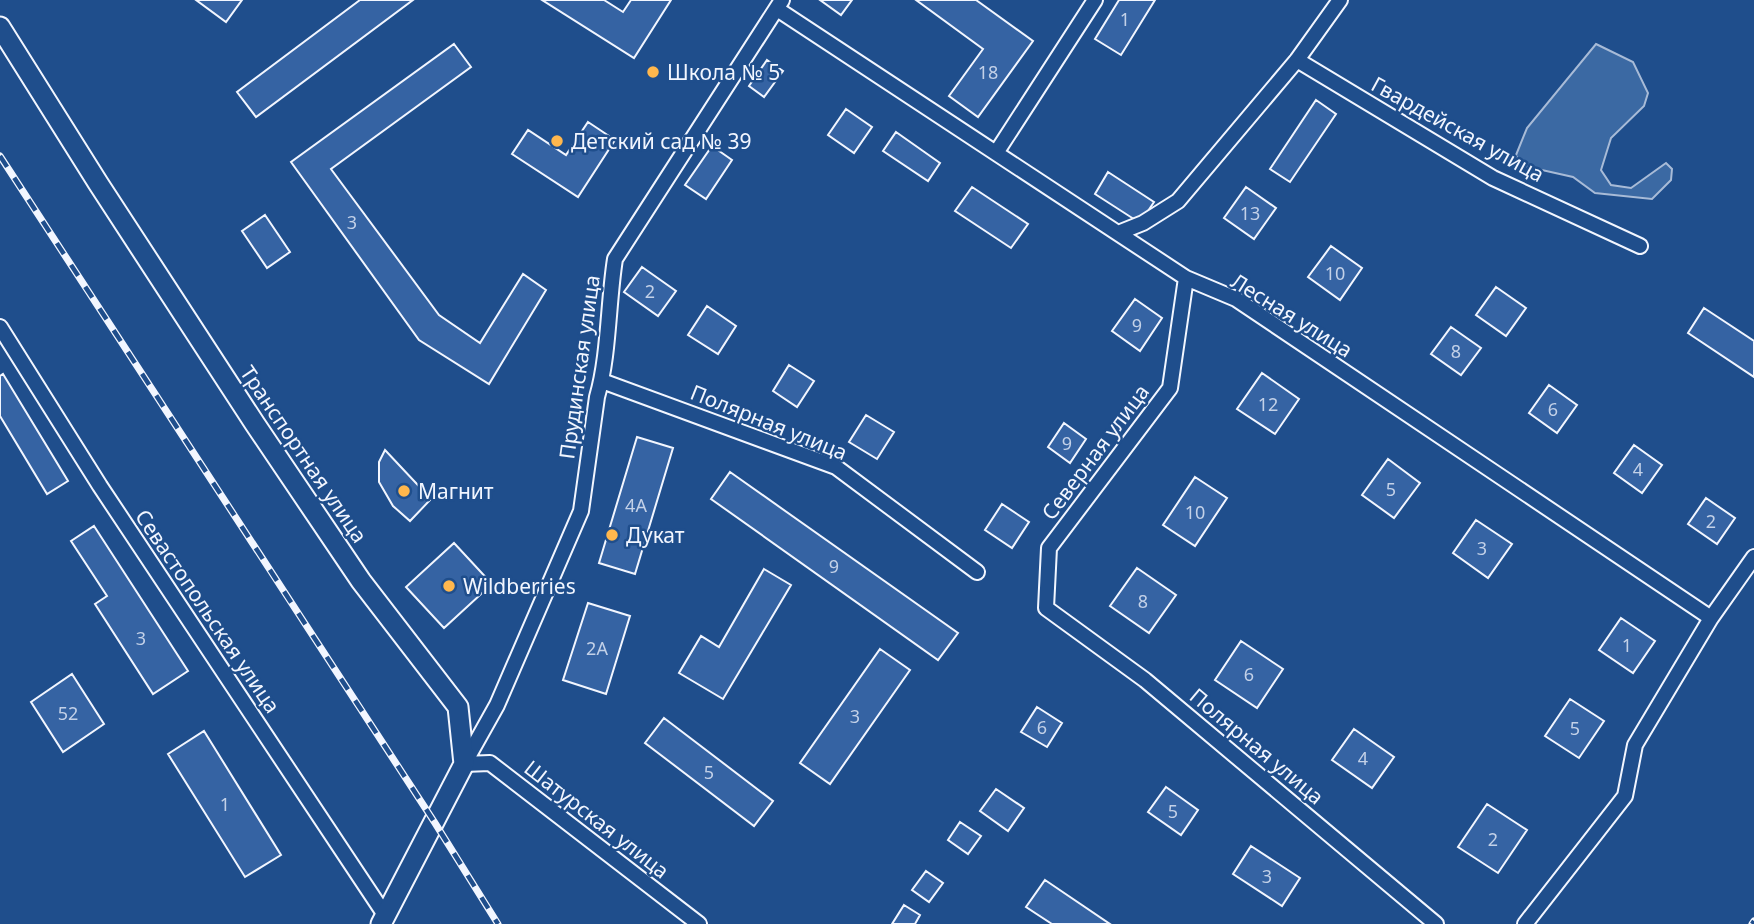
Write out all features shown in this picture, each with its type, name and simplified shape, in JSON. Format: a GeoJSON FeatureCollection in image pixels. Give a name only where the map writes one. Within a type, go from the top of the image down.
{"type":"FeatureCollection","features":[{"type":"Feature","properties":{"kind":"street"},"geometry":{"type":"LineString","coordinates":[[996,153],[1095,0]]}},
{"type":"Feature","properties":{"kind":"street"},"geometry":{"type":"LineString","coordinates":[[1118,233],[1143,223],[1178,201],[1297,60],[1340,0]]}},
{"type":"Feature","properties":{"kind":"street","name":"Лесная улица"},"geometry":{"type":"LineString","coordinates":[[779,4],[996,153],[1186,278],[1236,299],[1711,618]]}},
{"type":"Feature","properties":{"kind":"street","name":"Прудинская улица"},"geometry":{"type":"LineString","coordinates":[[464,764],[497,705],[581,512],[597,397],[602,381],[615,258],[779,4]]}},
{"type":"Feature","properties":{"kind":"street","name":"Транспортная улица"},"geometry":{"type":"LineString","coordinates":[[0,27],[262,436],[362,581],[458,707],[464,764]]}},
{"type":"Feature","properties":{"kind":"street","name":"Гвардейская улица"},"geometry":{"type":"LineString","coordinates":[[1297,60],[1493,178],[1640,246]]}},
{"type":"Feature","properties":{"kind":"street","name":"Северная улица"},"geometry":{"type":"LineString","coordinates":[[1046,608],[1049,548],[1170,388],[1186,278]]}},
{"type":"Feature","properties":{"kind":"street","name":"Севастопольская улица"},"geometry":{"type":"LineString","coordinates":[[0,327],[100,486],[383,920]]}},
{"type":"Feature","properties":{"kind":"street","name":"Полярная улица"},"geometry":{"type":"LineString","coordinates":[[602,381],[836,467],[977,572]]}},
{"type":"Feature","properties":{"kind":"street"},"geometry":{"type":"LineString","coordinates":[[1525,924],[1625,796],[1635,746],[1711,618],[1754,557]]}},
{"type":"Feature","properties":{"kind":"street","name":"Полярная улица"},"geometry":{"type":"LineString","coordinates":[[1046,608],[1145,680],[1436,924]]}},
{"type":"Feature","properties":{"kind":"street","name":"Шатурская улица"},"geometry":{"type":"LineString","coordinates":[[464,764],[490,762],[699,924]]}},
{"type":"Feature","properties":{"kind":"street"},"geometry":{"type":"LineString","coordinates":[[383,920],[464,764]]}},
{"type":"Feature","properties":{"kind":"water"},"geometry":{"type":"Polygon","coordinates":[[[1596,44],[1633,62],[1648,93],[1644,106],[1611,138],[1601,170],[1611,185],[1631,188],[1666,163],[1672,169],[1671,180],[1652,199],[1595,193],[1573,177],[1520,165],[1516,155],[1527,128],[1596,44]]]}},
{"type":"Feature","properties":{"kind":"building"},"geometry":{"type":"Polygon","coordinates":[[[196,0],[242,0],[226,22],[196,0]]]}},
{"type":"Feature","properties":{"kind":"building"},"geometry":{"type":"Polygon","coordinates":[[[360,0],[413,0],[256,117],[237,92],[360,0]]]}},
{"type":"Feature","properties":{"kind":"building"},"geometry":{"type":"Polygon","coordinates":[[[542,0],[604,0],[623,12],[631,0],[671,0],[634,58],[542,0]]]}},
{"type":"Feature","properties":{"kind":"building"},"geometry":{"type":"Polygon","coordinates":[[[820,0],[852,0],[841,15],[820,0]]]}},
{"type":"Feature","properties":{"kind":"building"},"geometry":{"type":"Polygon","coordinates":[[[916,0],[976,0],[1033,41],[978,117],[949,96],[983,49],[916,0]]]}},
{"type":"Feature","properties":{"kind":"building"},"geometry":{"type":"Polygon","coordinates":[[[1119,0],[1155,0],[1121,55],[1095,39],[1119,0]]]}},
{"type":"Feature","properties":{"kind":"building"},"geometry":{"type":"Polygon","coordinates":[[[454,44],[471,67],[331,169],[439,315],[480,343],[523,274],[546,290],[489,384],[419,340],[291,162],[454,44]]]}},
{"type":"Feature","properties":{"kind":"building"},"geometry":{"type":"Polygon","coordinates":[[[767,60],[783,71],[764,97],[749,86],[767,60]]]}},
{"type":"Feature","properties":{"kind":"building"},"geometry":{"type":"Polygon","coordinates":[[[1316,100],[1336,114],[1290,182],[1270,169],[1316,100]]]}},
{"type":"Feature","properties":{"kind":"building"},"geometry":{"type":"Polygon","coordinates":[[[846,109],[872,127],[854,153],[828,135],[846,109]]]}},
{"type":"Feature","properties":{"kind":"building"},"geometry":{"type":"Polygon","coordinates":[[[588,122],[615,140],[578,197],[512,154],[528,130],[566,155],[588,122]]]}},
{"type":"Feature","properties":{"kind":"building"},"geometry":{"type":"Polygon","coordinates":[[[896,132],[940,163],[928,181],[883,151],[896,132]]]}},
{"type":"Feature","properties":{"kind":"building"},"geometry":{"type":"Polygon","coordinates":[[[712,146],[732,160],[706,199],[685,185],[712,146]]]}},
{"type":"Feature","properties":{"kind":"building"},"geometry":{"type":"Polygon","coordinates":[[[1108,172],[1154,202],[1140,223],[1095,194],[1108,172]]]}},
{"type":"Feature","properties":{"kind":"building"},"geometry":{"type":"Polygon","coordinates":[[[972,187],[1028,224],[1011,248],[955,211],[972,187]]]}},
{"type":"Feature","properties":{"kind":"building"},"geometry":{"type":"Polygon","coordinates":[[[1246,187],[1276,208],[1254,239],[1224,218],[1246,187]]]}},
{"type":"Feature","properties":{"kind":"building"},"geometry":{"type":"Polygon","coordinates":[[[265,215],[290,252],[267,268],[242,231],[265,215]]]}},
{"type":"Feature","properties":{"kind":"building"},"geometry":{"type":"Polygon","coordinates":[[[1331,246],[1362,268],[1340,300],[1308,277],[1331,246]]]}},
{"type":"Feature","properties":{"kind":"building"},"geometry":{"type":"Polygon","coordinates":[[[642,267],[676,291],[658,316],[624,292],[642,267]]]}},
{"type":"Feature","properties":{"kind":"building"},"geometry":{"type":"Polygon","coordinates":[[[1496,287],[1526,308],[1506,336],[1476,315],[1496,287]]]}},
{"type":"Feature","properties":{"kind":"building"},"geometry":{"type":"Polygon","coordinates":[[[1135,299],[1162,318],[1140,351],[1112,331],[1135,299]]]}},
{"type":"Feature","properties":{"kind":"building"},"geometry":{"type":"Polygon","coordinates":[[[707,306],[736,326],[718,354],[688,335],[707,306]]]}},
{"type":"Feature","properties":{"kind":"building"},"geometry":{"type":"Polygon","coordinates":[[[1704,308],[1754,341],[1754,377],[1688,333],[1704,308]]]}},
{"type":"Feature","properties":{"kind":"building"},"geometry":{"type":"Polygon","coordinates":[[[1451,327],[1481,348],[1461,375],[1431,354],[1451,327]]]}},
{"type":"Feature","properties":{"kind":"building"},"geometry":{"type":"Polygon","coordinates":[[[789,365],[814,381],[797,407],[773,391],[789,365]]]}},
{"type":"Feature","properties":{"kind":"building"},"geometry":{"type":"Polygon","coordinates":[[[1262,373],[1299,399],[1275,434],[1237,409],[1262,373]]]}},
{"type":"Feature","properties":{"kind":"building"},"geometry":{"type":"Polygon","coordinates":[[[3,374],[68,481],[47,494],[0,416],[0,376],[3,374]]]}},
{"type":"Feature","properties":{"kind":"building"},"geometry":{"type":"Polygon","coordinates":[[[1549,385],[1577,405],[1557,433],[1529,413],[1549,385]]]}},
{"type":"Feature","properties":{"kind":"building"},"geometry":{"type":"Polygon","coordinates":[[[866,415],[894,432],[877,459],[849,442],[866,415]]]}},
{"type":"Feature","properties":{"kind":"building"},"geometry":{"type":"Polygon","coordinates":[[[1064,423],[1086,439],[1070,463],[1048,447],[1064,423]]]}},
{"type":"Feature","properties":{"kind":"building"},"geometry":{"type":"Polygon","coordinates":[[[637,437],[673,448],[635,574],[599,563],[637,437]]]}},
{"type":"Feature","properties":{"kind":"building"},"geometry":{"type":"Polygon","coordinates":[[[1634,445],[1662,465],[1642,493],[1614,473],[1634,445]]]}},
{"type":"Feature","properties":{"kind":"building","name":"Магнит"},"geometry":{"type":"Polygon","coordinates":[[[385,450],[431,499],[410,521],[393,506],[379,482],[379,462],[385,450]]]}},
{"type":"Feature","properties":{"kind":"building"},"geometry":{"type":"Polygon","coordinates":[[[1388,459],[1420,483],[1394,518],[1362,495],[1388,459]]]}},
{"type":"Feature","properties":{"kind":"building"},"geometry":{"type":"Polygon","coordinates":[[[730,472],[958,633],[938,660],[711,499],[730,472]]]}},
{"type":"Feature","properties":{"kind":"building"},"geometry":{"type":"Polygon","coordinates":[[[1195,477],[1227,498],[1195,546],[1163,525],[1195,477]]]}},
{"type":"Feature","properties":{"kind":"building"},"geometry":{"type":"Polygon","coordinates":[[[1706,498],[1735,518],[1717,544],[1688,524],[1706,498]]]}},
{"type":"Feature","properties":{"kind":"building"},"geometry":{"type":"Polygon","coordinates":[[[1002,504],[1029,522],[1012,548],[985,530],[1002,504]]]}},
{"type":"Feature","properties":{"kind":"building"},"geometry":{"type":"Polygon","coordinates":[[[1476,520],[1512,544],[1488,578],[1453,553],[1476,520]]]}},
{"type":"Feature","properties":{"kind":"building"},"geometry":{"type":"Polygon","coordinates":[[[94,526],[188,671],[153,694],[95,604],[107,596],[71,541],[94,526]]]}},
{"type":"Feature","properties":{"kind":"building","name":"Wildberries"},"geometry":{"type":"Polygon","coordinates":[[[454,543],[492,584],[444,628],[406,587],[454,543]]]}},
{"type":"Feature","properties":{"kind":"building"},"geometry":{"type":"Polygon","coordinates":[[[1137,568],[1176,595],[1149,633],[1110,606],[1137,568]]]}},
{"type":"Feature","properties":{"kind":"building"},"geometry":{"type":"Polygon","coordinates":[[[764,569],[791,585],[723,699],[679,673],[701,636],[719,647],[764,569]]]}},
{"type":"Feature","properties":{"kind":"building"},"geometry":{"type":"Polygon","coordinates":[[[588,603],[630,616],[606,694],[563,680],[588,603]]]}},
{"type":"Feature","properties":{"kind":"building"},"geometry":{"type":"Polygon","coordinates":[[[1621,618],[1655,641],[1633,673],[1599,650],[1621,618]]]}},
{"type":"Feature","properties":{"kind":"building"},"geometry":{"type":"Polygon","coordinates":[[[1241,641],[1283,669],[1257,708],[1215,680],[1241,641]]]}},
{"type":"Feature","properties":{"kind":"building"},"geometry":{"type":"Polygon","coordinates":[[[880,649],[910,670],[830,784],[800,763],[880,649]]]}},
{"type":"Feature","properties":{"kind":"building"},"geometry":{"type":"Polygon","coordinates":[[[72,674],[104,724],[63,752],[31,702],[72,674]]]}},
{"type":"Feature","properties":{"kind":"building"},"geometry":{"type":"Polygon","coordinates":[[[1570,699],[1604,721],[1579,758],[1545,736],[1570,699]]]}},
{"type":"Feature","properties":{"kind":"building"},"geometry":{"type":"Polygon","coordinates":[[[1037,707],[1062,723],[1047,747],[1021,732],[1037,707]]]}},
{"type":"Feature","properties":{"kind":"building"},"geometry":{"type":"Polygon","coordinates":[[[664,718],[773,801],[754,826],[645,743],[664,718]]]}},
{"type":"Feature","properties":{"kind":"building"},"geometry":{"type":"Polygon","coordinates":[[[1354,729],[1394,757],[1372,788],[1332,760],[1354,729]]]}},
{"type":"Feature","properties":{"kind":"building"},"geometry":{"type":"Polygon","coordinates":[[[204,731],[281,855],[245,877],[168,754],[204,731]]]}},
{"type":"Feature","properties":{"kind":"building"},"geometry":{"type":"Polygon","coordinates":[[[1166,787],[1198,810],[1181,835],[1148,812],[1166,787]]]}},
{"type":"Feature","properties":{"kind":"building"},"geometry":{"type":"Polygon","coordinates":[[[996,789],[1024,808],[1008,831],[980,811],[996,789]]]}},
{"type":"Feature","properties":{"kind":"building"},"geometry":{"type":"Polygon","coordinates":[[[1487,804],[1527,830],[1498,873],[1458,847],[1487,804]]]}},
{"type":"Feature","properties":{"kind":"building"},"geometry":{"type":"Polygon","coordinates":[[[960,822],[981,836],[968,854],[948,840],[960,822]]]}},
{"type":"Feature","properties":{"kind":"building"},"geometry":{"type":"Polygon","coordinates":[[[1251,846],[1300,878],[1282,906],[1233,874],[1251,846]]]}},
{"type":"Feature","properties":{"kind":"building"},"geometry":{"type":"Polygon","coordinates":[[[926,871],[943,883],[929,902],[912,890],[926,871]]]}},
{"type":"Feature","properties":{"kind":"building"},"geometry":{"type":"Polygon","coordinates":[[[1045,880],[1110,924],[1052,924],[1026,907],[1045,880]]]}},
{"type":"Feature","properties":{"kind":"building"},"geometry":{"type":"Polygon","coordinates":[[[904,905],[920,915],[915,924],[892,924],[904,905]]]}},
{"type":"Feature","properties":{"kind":"railway"},"geometry":{"type":"LineString","coordinates":[[0,156],[498,924]]}},
{"type":"Feature","properties":{"kind":"place","name":"Школа № 5"},"geometry":{"type":"Point","coordinates":[653,72]}},
{"type":"Feature","properties":{"kind":"place","name":"Детский сад № 39"},"geometry":{"type":"Point","coordinates":[557,141]}},
{"type":"Feature","properties":{"kind":"place","name":"Магнит"},"geometry":{"type":"Point","coordinates":[404,491]}},
{"type":"Feature","properties":{"kind":"place","name":"Дукат"},"geometry":{"type":"Point","coordinates":[612,535]}},
{"type":"Feature","properties":{"kind":"place","name":"Wildberries"},"geometry":{"type":"Point","coordinates":[449,586]}}]}
